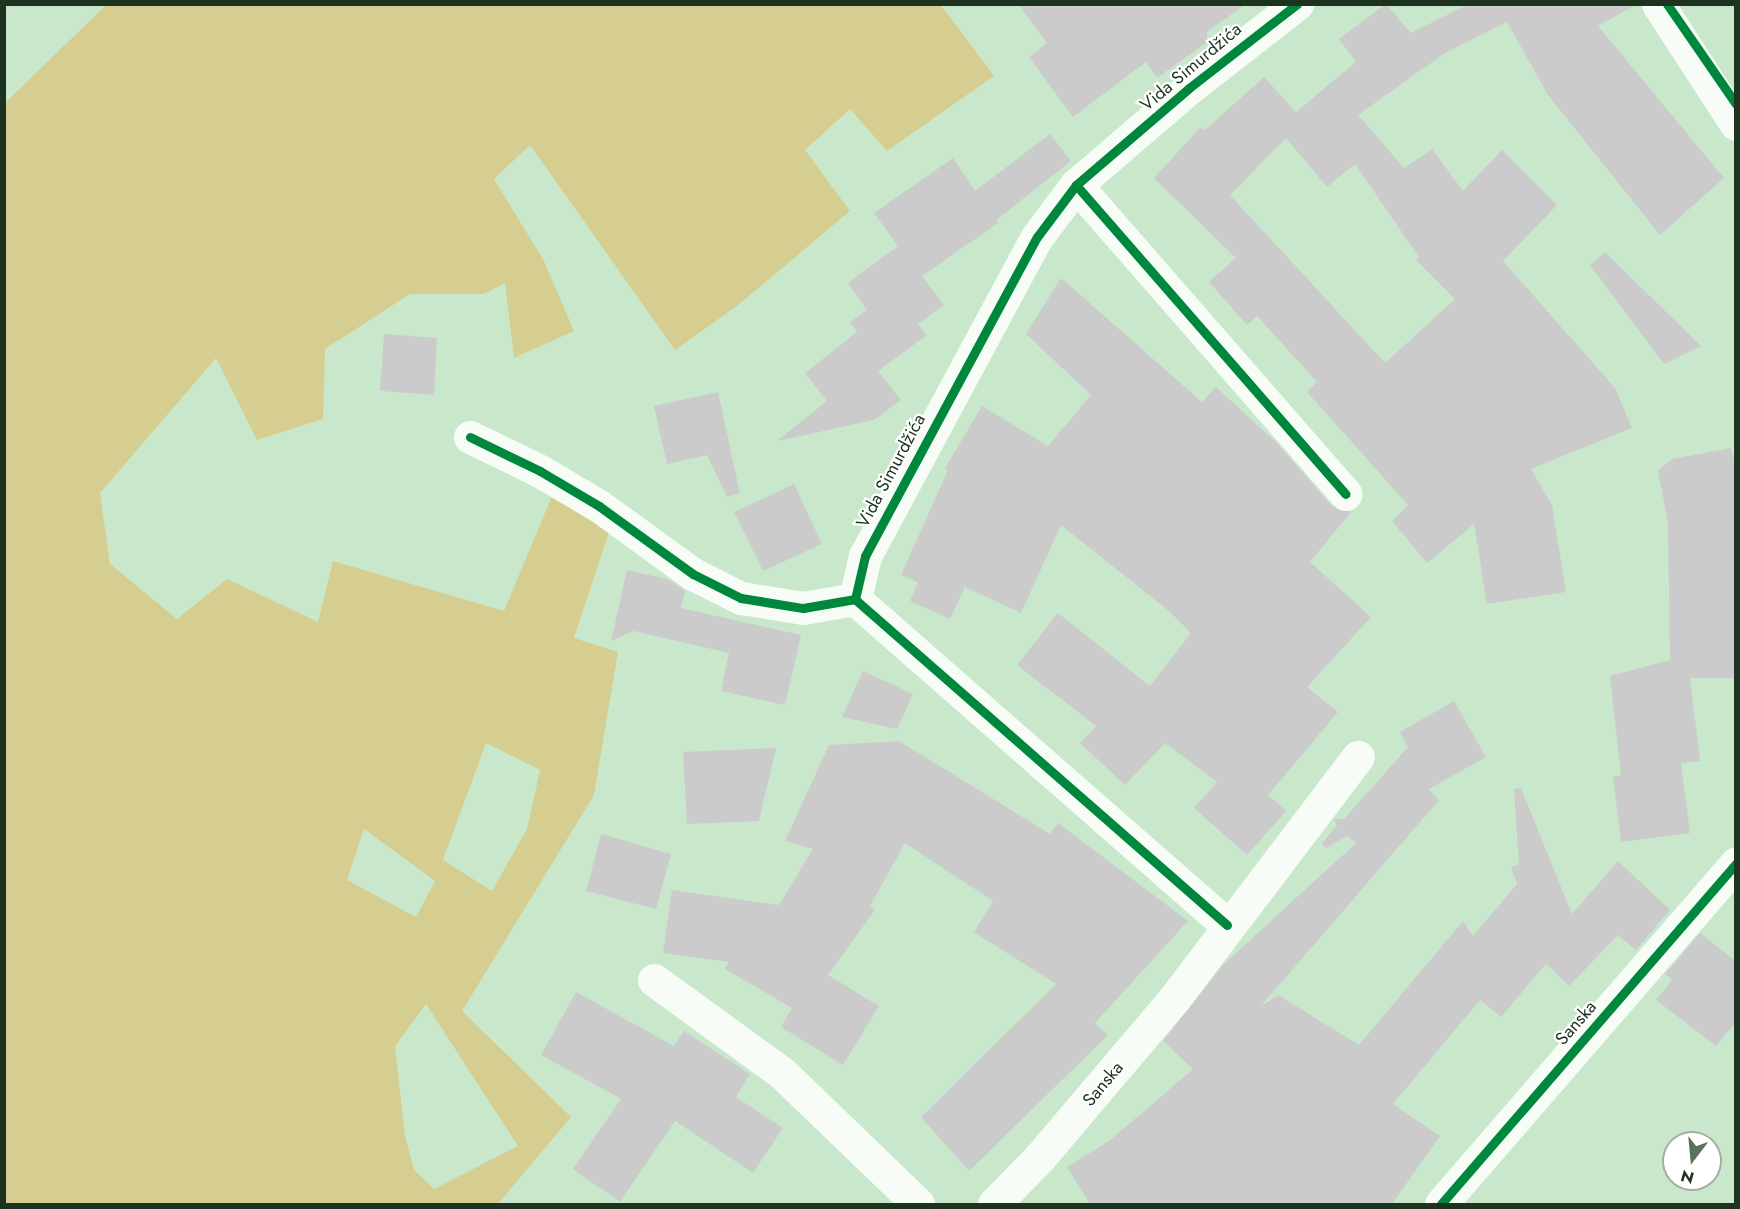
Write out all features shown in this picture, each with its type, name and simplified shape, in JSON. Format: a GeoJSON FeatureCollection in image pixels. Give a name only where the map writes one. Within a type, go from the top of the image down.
{"type":"FeatureCollection","features":[{"type":"Feature","properties":{"kind":"street","name":"Vida Simurdžića"},"geometry":{"type":"LineString","coordinates":[[855,599],[865,556],[1003,296],[1037,237],[1076,185],[1189,88],[1297,4]]}},
{"type":"Feature","properties":{"kind":"street"},"geometry":{"type":"LineString","coordinates":[[1658,4],[1736,124]]}},
{"type":"Feature","properties":{"kind":"street"},"geometry":{"type":"LineString","coordinates":[[1076,185],[1346,494]]}},
{"type":"Feature","properties":{"kind":"street"},"geometry":{"type":"LineString","coordinates":[[470,437],[570,489],[693,574],[741,598],[777,607],[803,608],[855,599],[1227,925]]}},
{"type":"Feature","properties":{"kind":"street","name":"Sanska"},"geometry":{"type":"LineString","coordinates":[[994,1204],[1040,1158],[1174,999],[1227,925],[1358,757]]}},
{"type":"Feature","properties":{"kind":"street","name":"Sanska"},"geometry":{"type":"LineString","coordinates":[[1441,1204],[1736,863]]}},
{"type":"Feature","properties":{"kind":"street"},"geometry":{"type":"LineString","coordinates":[[654,980],[782,1073],[918,1204]]}},
{"type":"Feature","properties":{"kind":"shaded area"},"geometry":{"type":"Polygon","coordinates":[[[106,5],[941,5],[994,76],[887,151],[850,109],[805,150],[850,211],[737,306],[675,350],[530,145],[494,179],[544,261],[574,331],[514,358],[505,283],[484,294],[410,294],[325,349],[323,419],[257,440],[216,358],[100,493],[110,564],[177,619],[227,579],[318,622],[333,561],[504,611],[552,496],[610,529],[574,638],[618,652],[594,795],[462,1011],[571,1117],[498,1204],[5,1204],[5,103],[106,5]],[[486,743],[443,860],[492,891],[527,829],[540,770],[486,743]],[[364,829],[347,880],[416,917],[435,881],[364,829]],[[426,1004],[395,1046],[405,1136],[414,1170],[434,1189],[518,1146],[426,1004]]]}},
{"type":"Feature","properties":{"kind":"building"},"geometry":{"type":"Polygon","coordinates":[[[1018,4],[1246,4],[1207,32],[1207,42],[1157,78],[1146,62],[1073,117],[1029,57],[1047,43],[1018,4]]]}},
{"type":"Feature","properties":{"kind":"building"},"geometry":{"type":"Polygon","coordinates":[[[1386,4],[1411,33],[1467,5],[1637,4],[1598,26],[1724,178],[1660,235],[1548,95],[1507,22],[1445,53],[1358,115],[1404,168],[1432,149],[1463,191],[1502,150],[1557,205],[1503,261],[1615,388],[1632,428],[1531,469],[1552,505],[1566,592],[1487,604],[1474,524],[1427,563],[1392,521],[1408,505],[1307,392],[1317,382],[1257,316],[1247,325],[1209,282],[1236,258],[1154,178],[1201,127],[1205,130],[1264,77],[1296,112],[1356,62],[1339,39],[1386,4]],[[1286,138],[1230,195],[1385,363],[1455,299],[1416,260],[1419,257],[1355,164],[1327,187],[1286,138]]]}},
{"type":"Feature","properties":{"kind":"building"},"geometry":{"type":"Polygon","coordinates":[[[1050,134],[1071,161],[996,220],[998,223],[922,276],[944,305],[918,324],[927,335],[878,371],[901,400],[874,420],[777,441],[827,401],[805,373],[857,332],[850,322],[867,310],[848,283],[898,246],[874,213],[953,158],[975,191],[1050,134]]]}},
{"type":"Feature","properties":{"kind":"building"},"geometry":{"type":"Polygon","coordinates":[[[1605,252],[1701,346],[1664,364],[1590,265],[1605,252]]]}},
{"type":"Feature","properties":{"kind":"building"},"geometry":{"type":"Polygon","coordinates":[[[1061,278],[1202,402],[1216,387],[1276,442],[1332,506],[1351,512],[1310,562],[1371,617],[1307,687],[1338,712],[1268,795],[1286,811],[1247,855],[1194,808],[1217,782],[1165,743],[1125,785],[1080,743],[1096,726],[1017,665],[1058,613],[1150,686],[1191,633],[1169,611],[1061,525],[1021,613],[965,587],[950,619],[910,601],[918,582],[901,575],[948,470],[945,468],[982,406],[1048,446],[1091,395],[1026,334],[1061,278]]]}},
{"type":"Feature","properties":{"kind":"building"},"geometry":{"type":"Polygon","coordinates":[[[384,334],[437,338],[434,395],[380,391],[384,334]]]}},
{"type":"Feature","properties":{"kind":"building"},"geometry":{"type":"Polygon","coordinates":[[[718,392],[740,493],[727,497],[707,455],[667,464],[654,406],[718,392]]]}},
{"type":"Feature","properties":{"kind":"building"},"geometry":{"type":"Polygon","coordinates":[[[1731,448],[1736,472],[1736,678],[1690,678],[1700,761],[1681,763],[1690,833],[1621,842],[1613,777],[1621,775],[1610,676],[1670,660],[1668,524],[1658,470],[1672,459],[1731,448]]]}},
{"type":"Feature","properties":{"kind":"building"},"geometry":{"type":"Polygon","coordinates":[[[794,484],[822,544],[763,571],[734,512],[794,484]]]}},
{"type":"Feature","properties":{"kind":"building"},"geometry":{"type":"Polygon","coordinates":[[[627,570],[667,579],[685,591],[681,608],[801,635],[785,705],[721,691],[729,653],[633,631],[611,641],[627,570]]]}},
{"type":"Feature","properties":{"kind":"building"},"geometry":{"type":"Polygon","coordinates":[[[863,671],[913,694],[897,729],[842,717],[863,671]]]}},
{"type":"Feature","properties":{"kind":"building"},"geometry":{"type":"Polygon","coordinates":[[[1454,701],[1486,757],[1429,789],[1439,800],[1261,1006],[1278,995],[1359,1045],[1463,921],[1473,936],[1517,884],[1511,867],[1519,864],[1514,789],[1521,788],[1572,914],[1618,861],[1670,910],[1636,950],[1618,935],[1569,986],[1546,964],[1501,1017],[1480,1000],[1393,1104],[1440,1136],[1392,1204],[1090,1204],[1067,1167],[1109,1141],[1193,1069],[1163,1041],[1224,964],[1356,843],[1347,836],[1326,848],[1322,843],[1337,826],[1334,819],[1344,819],[1408,747],[1400,732],[1454,701]]]}},
{"type":"Feature","properties":{"kind":"building"},"geometry":{"type":"Polygon","coordinates":[[[899,741],[1050,834],[1058,823],[1188,921],[1095,1023],[1108,1035],[969,1171],[921,1117],[1056,984],[974,932],[993,901],[905,843],[870,906],[875,910],[828,975],[879,1006],[843,1065],[781,1027],[792,1008],[725,969],[729,962],[663,953],[672,890],[779,905],[813,849],[785,841],[829,745],[899,741]]]}},
{"type":"Feature","properties":{"kind":"building"},"geometry":{"type":"Polygon","coordinates":[[[776,748],[759,821],[687,824],[683,752],[776,748]]]}},
{"type":"Feature","properties":{"kind":"building"},"geometry":{"type":"Polygon","coordinates":[[[601,834],[671,854],[656,909],[586,891],[601,834]]]}},
{"type":"Feature","properties":{"kind":"building"},"geometry":{"type":"Polygon","coordinates":[[[1700,933],[1736,961],[1736,1022],[1716,1046],[1656,1000],[1672,980],[1665,974],[1700,933]]]}},
{"type":"Feature","properties":{"kind":"building"},"geometry":{"type":"Polygon","coordinates":[[[576,992],[674,1046],[684,1031],[750,1074],[736,1097],[783,1128],[753,1173],[675,1121],[620,1202],[573,1169],[621,1099],[541,1055],[576,992]]]}},
{"type":"Feature","properties":{"kind":"cycle path"},"geometry":{"type":"LineString","coordinates":[[1227,925],[855,599],[865,556],[1037,237],[1076,185],[1189,88],[1297,4]]}},
{"type":"Feature","properties":{"kind":"cycle path"},"geometry":{"type":"LineString","coordinates":[[1667,4],[1736,104]]}},
{"type":"Feature","properties":{"kind":"cycle path"},"geometry":{"type":"LineString","coordinates":[[1076,185],[1346,494]]}},
{"type":"Feature","properties":{"kind":"cycle path"},"geometry":{"type":"LineString","coordinates":[[470,437],[540,471],[599,506],[693,574],[741,598],[803,608],[855,599]]}},
{"type":"Feature","properties":{"kind":"cycle path"},"geometry":{"type":"LineString","coordinates":[[1441,1204],[1736,863]]}}]}
